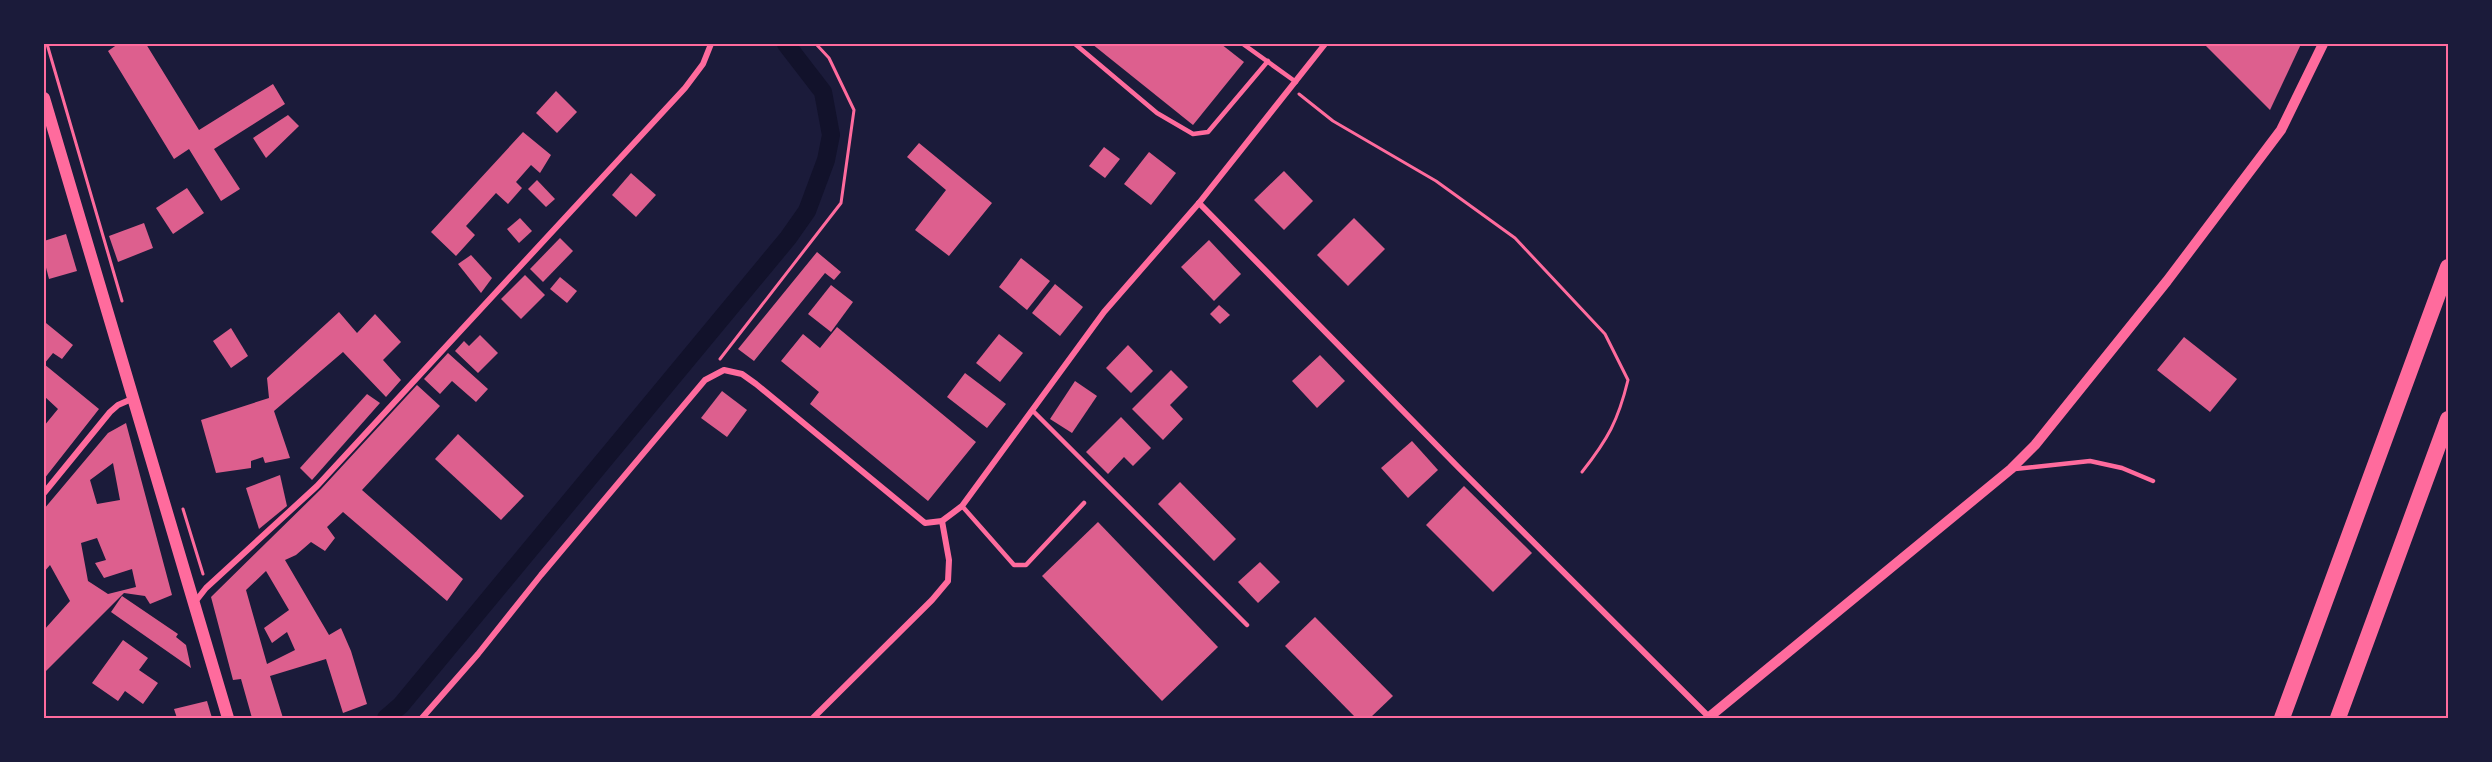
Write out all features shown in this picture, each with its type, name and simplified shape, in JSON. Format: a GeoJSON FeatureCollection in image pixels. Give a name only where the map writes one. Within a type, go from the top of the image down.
{"type":"FeatureCollection","features":[{"type":"Feature","properties":{"kind":"highway"},"geometry":{"type":"LineString","coordinates":[[2282,718],[2448,267]]}},
{"type":"Feature","properties":{"kind":"highway"},"geometry":{"type":"LineString","coordinates":[[2338,718],[2448,419]]}},
{"type":"Feature","properties":{"kind":"main road"},"geometry":{"type":"LineString","coordinates":[[44,98],[228,718]]}},
{"type":"Feature","properties":{"kind":"street"},"geometry":{"type":"LineString","coordinates":[[194,602],[206,588],[325,478],[685,88],[703,64],[711,49],[711,44]]}},
{"type":"Feature","properties":{"kind":"street"},"geometry":{"type":"LineString","coordinates":[[422,718],[478,654],[541,574],[705,380],[724,370],[741,374],[925,523],[942,521],[962,506],[1104,312],[1199,203],[1325,44]]}},
{"type":"Feature","properties":{"kind":"street"},"geometry":{"type":"LineString","coordinates":[[1199,203],[1708,718],[2011,469],[2035,446],[2174,272],[2281,130],[2323,44]]}},
{"type":"Feature","properties":{"kind":"street"},"geometry":{"type":"LineString","coordinates":[[44,493],[110,412],[118,405],[134,398]]}},
{"type":"Feature","properties":{"kind":"street"},"geometry":{"type":"LineString","coordinates":[[813,718],[932,600],[948,580],[949,560],[942,521]]}},
{"type":"Feature","properties":{"kind":"lane"},"geometry":{"type":"LineString","coordinates":[[1075,44],[1157,113],[1193,134],[1208,132],[1268,62]]}},
{"type":"Feature","properties":{"kind":"lane"},"geometry":{"type":"LineString","coordinates":[[1243,44],[1268,62],[1293,85]]}},
{"type":"Feature","properties":{"kind":"lane"},"geometry":{"type":"LineString","coordinates":[[1032,410],[1247,625]]}},
{"type":"Feature","properties":{"kind":"lane"},"geometry":{"type":"LineString","coordinates":[[2011,469],[2090,461],[2122,468],[2153,481]]}},
{"type":"Feature","properties":{"kind":"lane"},"geometry":{"type":"LineString","coordinates":[[962,506],[1014,565],[1026,565],[1084,503]]}},
{"type":"Feature","properties":{"kind":"path"},"geometry":{"type":"LineString","coordinates":[[47,44],[125,312]]}},
{"type":"Feature","properties":{"kind":"path"},"geometry":{"type":"LineString","coordinates":[[705,380],[841,203],[854,110],[829,58],[816,44]]}},
{"type":"Feature","properties":{"kind":"path"},"geometry":{"type":"LineString","coordinates":[[1293,85],[1333,121],[1436,181],[1515,238],[1605,334],[1628,380],[1622,406],[1607,440],[1582,472]]}},
{"type":"Feature","properties":{"kind":"path"},"geometry":{"type":"LineString","coordinates":[[182,504],[202,573]]}},
{"type":"Feature","properties":{"kind":"building"},"geometry":{"type":"Polygon","coordinates":[[[118,44],[146,44],[199,130],[273,84],[285,104],[214,149],[240,189],[221,201],[189,149],[174,159],[108,51],[118,44]]]}},
{"type":"Feature","properties":{"kind":"building"},"geometry":{"type":"Polygon","coordinates":[[[1092,44],[1221,44],[1244,62],[1193,125],[1092,44]]]}},
{"type":"Feature","properties":{"kind":"building"},"geometry":{"type":"Polygon","coordinates":[[[2204,44],[2301,44],[2270,110],[2204,44]]]}},
{"type":"Feature","properties":{"kind":"building"},"geometry":{"type":"Polygon","coordinates":[[[556,91],[577,112],[557,133],[536,113],[556,91]]]}},
{"type":"Feature","properties":{"kind":"building"},"geometry":{"type":"Polygon","coordinates":[[[288,115],[299,126],[266,158],[253,138],[288,115]]]}},
{"type":"Feature","properties":{"kind":"building"},"geometry":{"type":"Polygon","coordinates":[[[523,132],[551,155],[540,173],[531,165],[516,182],[522,188],[508,204],[496,193],[466,226],[475,235],[456,256],[431,232],[523,132]]]}},
{"type":"Feature","properties":{"kind":"building"},"geometry":{"type":"Polygon","coordinates":[[[919,143],[992,203],[949,256],[915,230],[946,190],[907,157],[919,143]]]}},
{"type":"Feature","properties":{"kind":"building"},"geometry":{"type":"Polygon","coordinates":[[[1104,147],[1120,159],[1105,178],[1089,166],[1104,147]]]}},
{"type":"Feature","properties":{"kind":"building"},"geometry":{"type":"Polygon","coordinates":[[[1149,152],[1176,173],[1151,205],[1124,184],[1149,152]]]}},
{"type":"Feature","properties":{"kind":"building"},"geometry":{"type":"Polygon","coordinates":[[[1284,171],[1313,201],[1284,230],[1254,200],[1284,171]]]}},
{"type":"Feature","properties":{"kind":"building"},"geometry":{"type":"Polygon","coordinates":[[[631,173],[656,195],[636,217],[612,195],[631,173]]]}},
{"type":"Feature","properties":{"kind":"building"},"geometry":{"type":"Polygon","coordinates":[[[537,180],[555,199],[546,207],[528,189],[537,180]]]}},
{"type":"Feature","properties":{"kind":"building"},"geometry":{"type":"Polygon","coordinates":[[[187,188],[204,213],[173,234],[156,208],[187,188]]]}},
{"type":"Feature","properties":{"kind":"building"},"geometry":{"type":"Polygon","coordinates":[[[520,218],[532,231],[519,243],[507,229],[520,218]]]}},
{"type":"Feature","properties":{"kind":"building"},"geometry":{"type":"Polygon","coordinates":[[[1354,218],[1385,249],[1348,286],[1317,255],[1354,218]]]}},
{"type":"Feature","properties":{"kind":"building"},"geometry":{"type":"Polygon","coordinates":[[[144,223],[153,248],[118,262],[109,236],[144,223]]]}},
{"type":"Feature","properties":{"kind":"building"},"geometry":{"type":"Polygon","coordinates":[[[66,234],[77,271],[49,279],[44,260],[44,241],[66,234]]]}},
{"type":"Feature","properties":{"kind":"building"},"geometry":{"type":"Polygon","coordinates":[[[560,238],[573,251],[543,282],[530,269],[560,238]]]}},
{"type":"Feature","properties":{"kind":"building"},"geometry":{"type":"Polygon","coordinates":[[[1209,240],[1241,274],[1214,301],[1181,267],[1209,240]]]}},
{"type":"Feature","properties":{"kind":"building"},"geometry":{"type":"Polygon","coordinates":[[[817,252],[841,272],[834,280],[825,273],[754,361],[738,349],[817,252]]]}},
{"type":"Feature","properties":{"kind":"building"},"geometry":{"type":"Polygon","coordinates":[[[471,255],[492,278],[481,293],[458,264],[471,255]]]}},
{"type":"Feature","properties":{"kind":"building"},"geometry":{"type":"Polygon","coordinates":[[[1021,258],[1050,281],[1027,310],[999,287],[1021,258]]]}},
{"type":"Feature","properties":{"kind":"building"},"geometry":{"type":"Polygon","coordinates":[[[525,275],[545,295],[521,319],[501,299],[525,275]]]}},
{"type":"Feature","properties":{"kind":"building"},"geometry":{"type":"Polygon","coordinates":[[[560,277],[577,291],[567,303],[550,289],[560,277]]]}},
{"type":"Feature","properties":{"kind":"building"},"geometry":{"type":"Polygon","coordinates":[[[1055,284],[1083,307],[1060,336],[1032,313],[1055,284]]]}},
{"type":"Feature","properties":{"kind":"building"},"geometry":{"type":"Polygon","coordinates":[[[831,285],[853,302],[831,332],[808,314],[831,285]]]}},
{"type":"Feature","properties":{"kind":"building"},"geometry":{"type":"Polygon","coordinates":[[[1219,305],[1230,315],[1220,324],[1210,314],[1219,305]]]}},
{"type":"Feature","properties":{"kind":"building"},"geometry":{"type":"Polygon","coordinates":[[[339,312],[357,333],[375,314],[401,342],[383,360],[401,380],[386,397],[343,352],[274,411],[290,458],[265,463],[263,457],[251,461],[251,468],[216,473],[201,420],[269,398],[267,378],[339,312]]]}},
{"type":"Feature","properties":{"kind":"building"},"geometry":{"type":"Polygon","coordinates":[[[46,323],[73,345],[62,359],[53,353],[44,364],[44,326],[46,323]]]}},
{"type":"Feature","properties":{"kind":"building"},"geometry":{"type":"Polygon","coordinates":[[[837,327],[976,442],[928,501],[810,404],[819,392],[781,361],[803,334],[820,348],[837,327]]]}},
{"type":"Feature","properties":{"kind":"building"},"geometry":{"type":"Polygon","coordinates":[[[231,328],[248,356],[231,368],[213,341],[231,328]]]}},
{"type":"Feature","properties":{"kind":"building"},"geometry":{"type":"Polygon","coordinates":[[[999,334],[1023,353],[1000,382],[976,363],[999,334]]]}},
{"type":"Feature","properties":{"kind":"building"},"geometry":{"type":"Polygon","coordinates":[[[480,335],[498,353],[478,373],[455,351],[464,341],[469,346],[480,335]]]}},
{"type":"Feature","properties":{"kind":"building"},"geometry":{"type":"Polygon","coordinates":[[[2184,337],[2237,379],[2210,412],[2157,370],[2184,337]]]}},
{"type":"Feature","properties":{"kind":"building"},"geometry":{"type":"Polygon","coordinates":[[[1128,345],[1153,371],[1131,393],[1106,368],[1128,345]]]}},
{"type":"Feature","properties":{"kind":"building"},"geometry":{"type":"Polygon","coordinates":[[[448,353],[488,389],[476,402],[452,381],[440,394],[424,379],[448,353]]]}},
{"type":"Feature","properties":{"kind":"building"},"geometry":{"type":"Polygon","coordinates":[[[1320,355],[1345,381],[1317,408],[1292,381],[1320,355]]]}},
{"type":"Feature","properties":{"kind":"building"},"geometry":{"type":"Polygon","coordinates":[[[44,364],[99,409],[44,479],[44,426],[58,409],[44,396],[44,364]]]}},
{"type":"Feature","properties":{"kind":"building"},"geometry":{"type":"Polygon","coordinates":[[[1171,370],[1188,387],[1170,405],[1183,419],[1163,440],[1132,409],[1171,370]]]}},
{"type":"Feature","properties":{"kind":"building"},"geometry":{"type":"Polygon","coordinates":[[[965,373],[1006,404],[987,428],[947,397],[965,373]]]}},
{"type":"Feature","properties":{"kind":"building"},"geometry":{"type":"Polygon","coordinates":[[[1075,381],[1097,396],[1072,433],[1050,419],[1075,381]]]}},
{"type":"Feature","properties":{"kind":"building"},"geometry":{"type":"Polygon","coordinates":[[[417,385],[440,406],[362,490],[463,579],[447,601],[343,512],[327,527],[335,538],[325,551],[311,542],[296,555],[285,560],[329,635],[341,628],[351,651],[367,704],[343,713],[326,659],[270,676],[283,718],[252,718],[241,679],[233,680],[211,597],[321,489],[417,385]],[[266,571],[246,590],[267,664],[295,650],[287,632],[272,643],[264,628],[289,610],[266,571]]]}},
{"type":"Feature","properties":{"kind":"building"},"geometry":{"type":"Polygon","coordinates":[[[722,391],[747,410],[727,437],[701,418],[722,391]]]}},
{"type":"Feature","properties":{"kind":"building"},"geometry":{"type":"Polygon","coordinates":[[[367,394],[380,403],[312,480],[300,468],[367,394]]]}},
{"type":"Feature","properties":{"kind":"building"},"geometry":{"type":"Polygon","coordinates":[[[1121,417],[1151,448],[1133,466],[1124,457],[1108,474],[1086,452],[1121,417]]]}},
{"type":"Feature","properties":{"kind":"building"},"geometry":{"type":"Polygon","coordinates":[[[126,423],[172,595],[150,604],[145,596],[124,593],[44,673],[44,630],[70,601],[50,565],[44,572],[44,509],[108,433],[126,423]],[[113,463],[90,480],[97,504],[120,500],[113,463]],[[97,538],[81,543],[88,581],[108,594],[136,587],[132,569],[104,578],[95,563],[106,560],[97,538]]]}},
{"type":"Feature","properties":{"kind":"building"},"geometry":{"type":"Polygon","coordinates":[[[458,434],[524,496],[501,520],[435,459],[458,434]]]}},
{"type":"Feature","properties":{"kind":"building"},"geometry":{"type":"Polygon","coordinates":[[[1412,441],[1438,470],[1408,498],[1381,468],[1412,441]]]}},
{"type":"Feature","properties":{"kind":"building"},"geometry":{"type":"Polygon","coordinates":[[[280,475],[287,506],[259,529],[246,488],[280,475]]]}},
{"type":"Feature","properties":{"kind":"building"},"geometry":{"type":"Polygon","coordinates":[[[1180,482],[1236,539],[1214,561],[1158,504],[1180,482]]]}},
{"type":"Feature","properties":{"kind":"building"},"geometry":{"type":"Polygon","coordinates":[[[1464,486],[1532,553],[1493,592],[1426,525],[1464,486]]]}},
{"type":"Feature","properties":{"kind":"building"},"geometry":{"type":"Polygon","coordinates":[[[1098,522],[1218,647],[1162,701],[1042,576],[1098,522]]]}},
{"type":"Feature","properties":{"kind":"building"},"geometry":{"type":"Polygon","coordinates":[[[1260,562],[1280,582],[1258,603],[1238,582],[1260,562]]]}},
{"type":"Feature","properties":{"kind":"building"},"geometry":{"type":"Polygon","coordinates":[[[122,596],[178,634],[176,637],[186,645],[191,668],[111,612],[122,596]]]}},
{"type":"Feature","properties":{"kind":"building"},"geometry":{"type":"Polygon","coordinates":[[[1315,617],[1393,696],[1370,718],[1356,718],[1285,646],[1315,617]]]}},
{"type":"Feature","properties":{"kind":"building"},"geometry":{"type":"Polygon","coordinates":[[[123,640],[148,658],[139,670],[158,683],[143,704],[125,691],[118,701],[92,683],[123,640]]]}},
{"type":"Feature","properties":{"kind":"building"},"geometry":{"type":"Polygon","coordinates":[[[207,701],[212,718],[177,718],[174,709],[207,701]]]}},
{"type":"Feature","properties":{"kind":"waterway"},"geometry":{"type":"LineString","coordinates":[[386,718],[401,705],[788,238],[807,211],[826,160],[831,135],[823,92],[786,44]]}}]}
